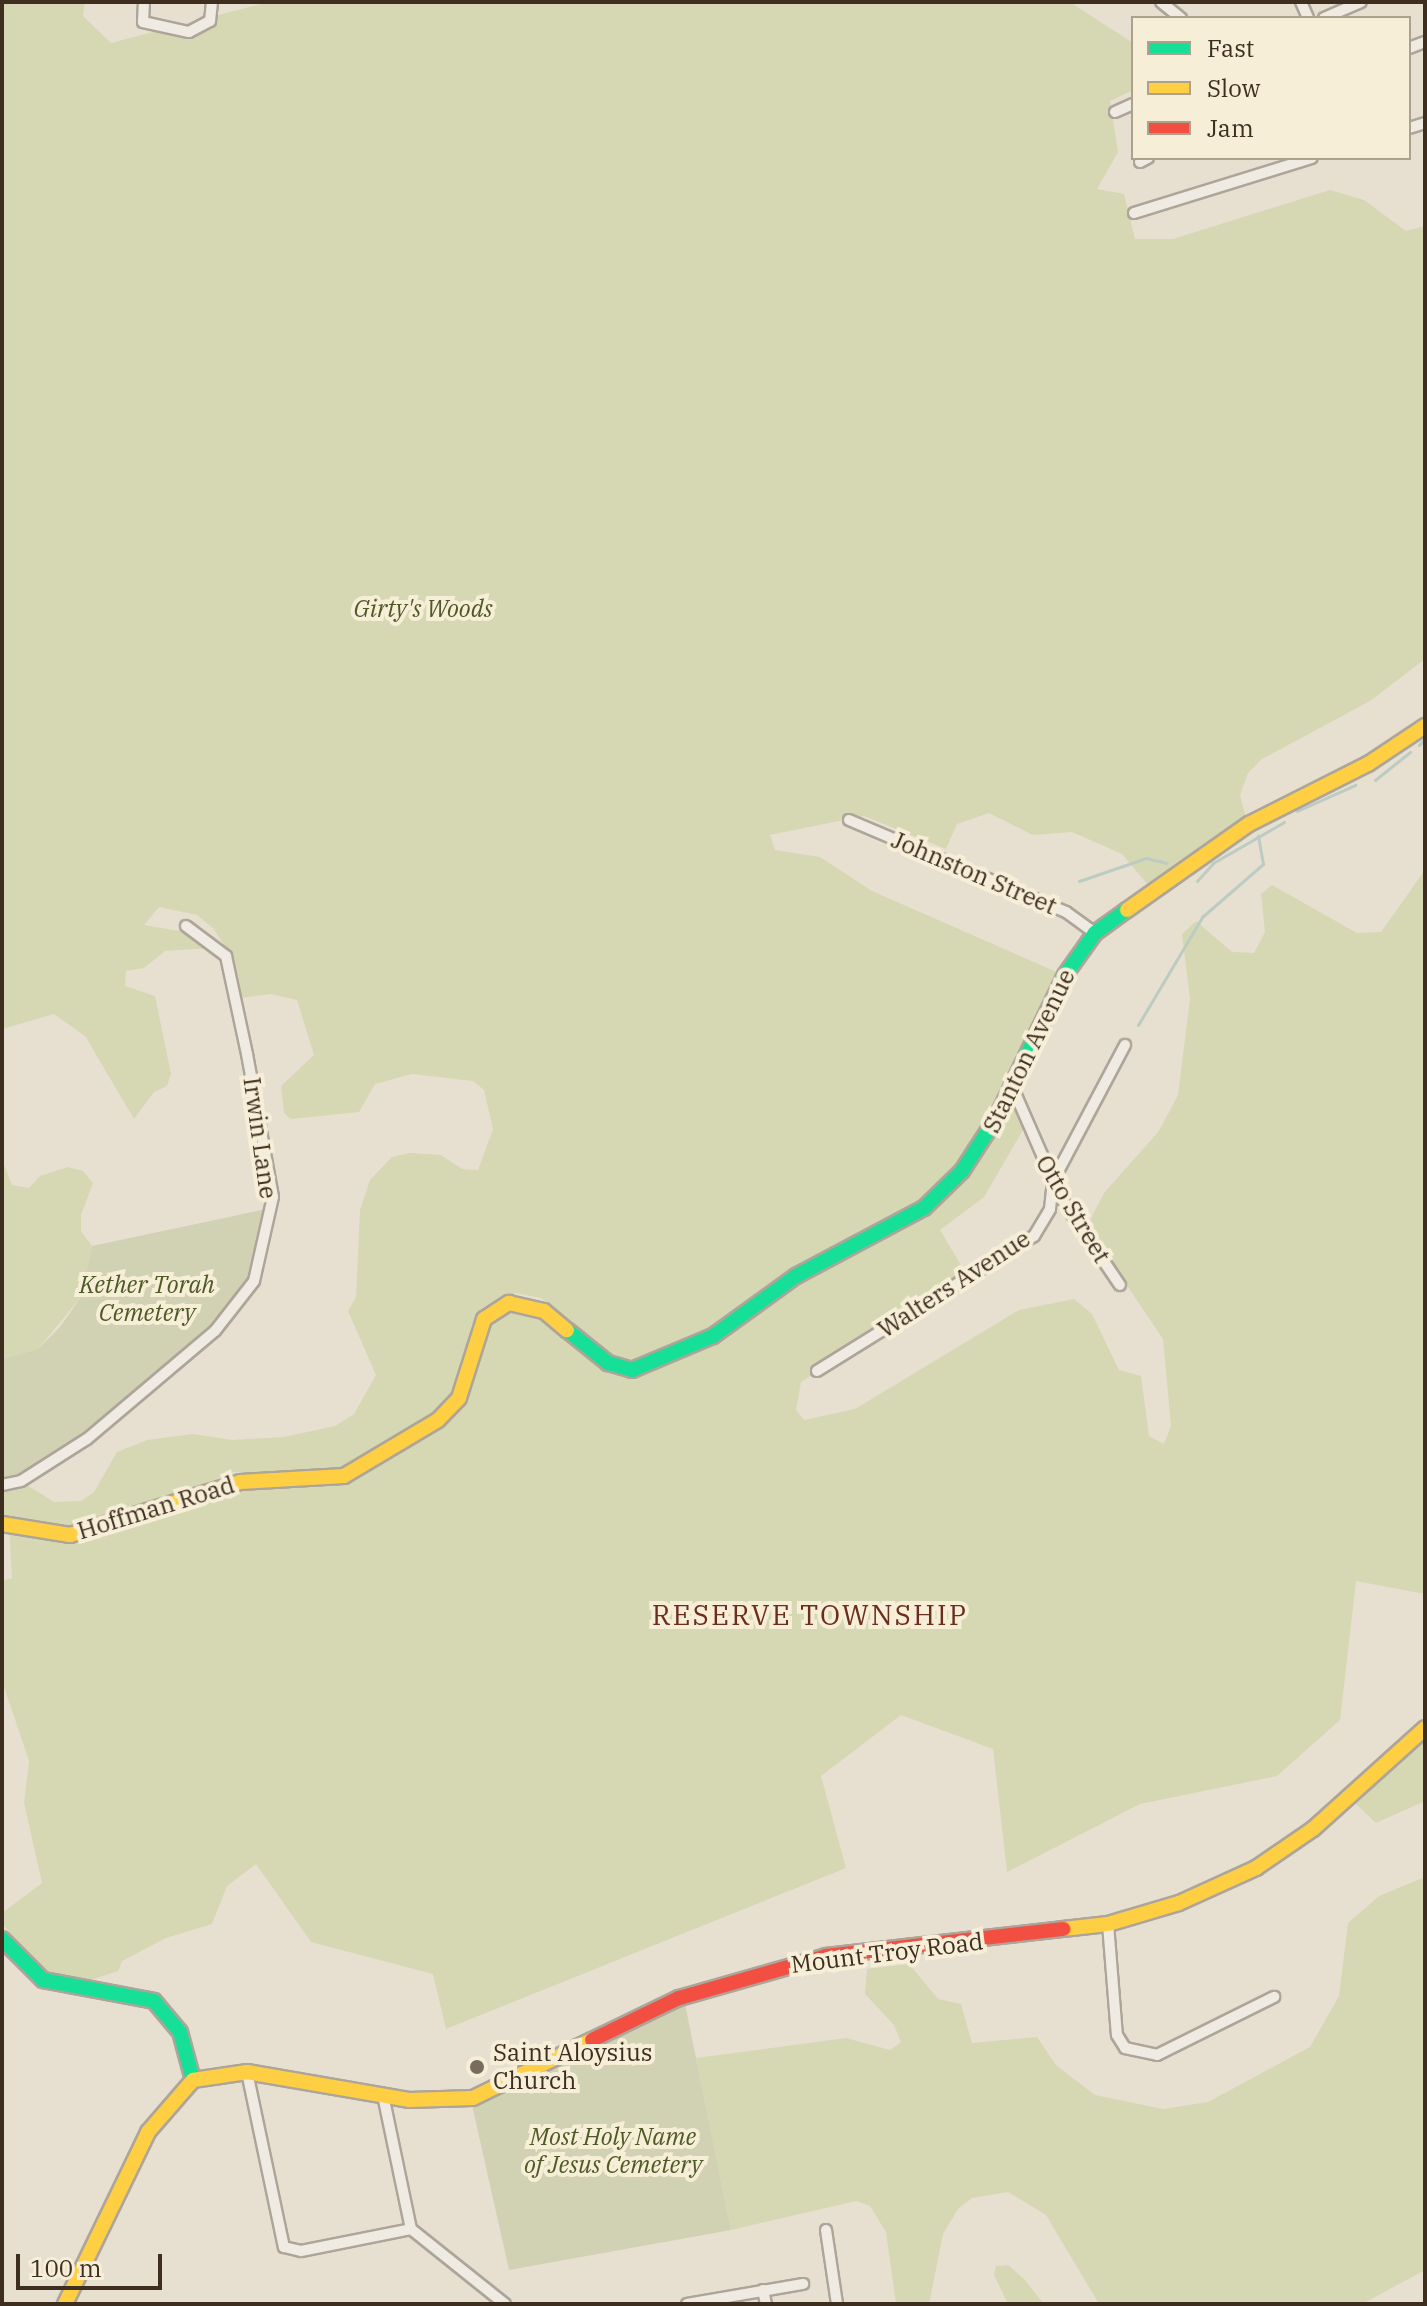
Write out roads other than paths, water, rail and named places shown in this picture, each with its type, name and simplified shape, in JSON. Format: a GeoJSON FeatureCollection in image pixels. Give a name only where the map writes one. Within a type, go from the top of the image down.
{"type":"FeatureCollection","features":[{"type":"Feature","properties":{"kind":"street"},"geometry":{"type":"LineString","coordinates":[[144,2],[143,22],[150,26],[189,32],[210,21],[212,2]]}},
{"type":"Feature","properties":{"kind":"street"},"geometry":{"type":"LineString","coordinates":[[1161,2],[1178,16]]}},
{"type":"Feature","properties":{"kind":"street"},"geometry":{"type":"LineString","coordinates":[[1329,16],[1361,2]]}},
{"type":"Feature","properties":{"kind":"street"},"geometry":{"type":"LineString","coordinates":[[1115,112],[1131,105]]}},
{"type":"Feature","properties":{"kind":"street"},"geometry":{"type":"LineString","coordinates":[[1134,213],[1306,160]]}},
{"type":"Feature","properties":{"kind":"street","name":"Stanton Avenue"},"geometry":{"type":"LineString","coordinates":[[632,1370],[713,1336],[796,1276],[924,1208],[982,1145],[1065,975],[1095,933],[1249,824],[1368,764],[1425,726]]}},
{"type":"Feature","properties":{"kind":"street","name":"Johnston Street"},"geometry":{"type":"LineString","coordinates":[[849,820],[1073,915],[1095,933]]}},
{"type":"Feature","properties":{"kind":"street","name":"Irwin Lane"},"geometry":{"type":"LineString","coordinates":[[2,1485],[35,1474],[87,1439],[215,1331],[254,1281],[273,1197],[247,1054],[226,956],[186,926]]}},
{"type":"Feature","properties":{"kind":"street","name":"Walters Avenue"},"geometry":{"type":"LineString","coordinates":[[817,1371],[1034,1236],[1050,1209],[1053,1181],[1125,1045]]}},
{"type":"Feature","properties":{"kind":"street","name":"Otto Street"},"geometry":{"type":"LineString","coordinates":[[1012,1086],[1053,1181],[1120,1285]]}},
{"type":"Feature","properties":{"kind":"street","name":"Hoffman Road"},"geometry":{"type":"LineString","coordinates":[[2,1524],[70,1535],[240,1482],[344,1476],[438,1420],[459,1398],[470,1378],[484,1319],[509,1303],[544,1311],[608,1363],[632,1370]]}},
{"type":"Feature","properties":{"kind":"street","name":"Mount Troy Road"},"geometry":{"type":"LineString","coordinates":[[193,2080],[247,2072],[383,2095],[473,2098],[679,1998],[792,1964],[1108,1924],[1179,1903],[1256,1868],[1313,1829],[1425,1728]]}},
{"type":"Feature","properties":{"kind":"street"},"geometry":{"type":"LineString","coordinates":[[1108,1924],[1117,2035],[1125,2048],[1157,2055],[1274,1997]]}},
{"type":"Feature","properties":{"kind":"street"},"geometry":{"type":"LineString","coordinates":[[2,1939],[43,1980],[154,2001],[180,2032],[193,2080],[148,2132],[65,2304]]}},
{"type":"Feature","properties":{"kind":"street"},"geometry":{"type":"LineString","coordinates":[[247,2072],[284,2247],[301,2251],[411,2229]]}},
{"type":"Feature","properties":{"kind":"street"},"geometry":{"type":"LineString","coordinates":[[383,2095],[411,2229],[505,2304]]}},
{"type":"Feature","properties":{"kind":"street"},"geometry":{"type":"LineString","coordinates":[[826,2230],[837,2304]]}},
{"type":"Feature","properties":{"kind":"street"},"geometry":{"type":"LineString","coordinates":[[687,2304],[803,2284]]}},
{"type":"Feature","properties":{"kind":"street"},"geometry":{"type":"LineString","coordinates":[[763,2290],[766,2304]]}},
{"type":"Feature","properties":{"kind":"waterway"},"geometry":{"type":"LineString","coordinates":[[1419,745],[1425,739]]}},
{"type":"Feature","properties":{"kind":"waterway"},"geometry":{"type":"LineString","coordinates":[[1375,780],[1410,752]]}},
{"type":"Feature","properties":{"kind":"waterway"},"geometry":{"type":"LineString","coordinates":[[1297,811],[1355,785]]}},
{"type":"Feature","properties":{"kind":"waterway"},"geometry":{"type":"LineString","coordinates":[[1197,881],[1213,863],[1284,822]]}},
{"type":"Feature","properties":{"kind":"waterway"},"geometry":{"type":"LineString","coordinates":[[1138,1025],[1202,917],[1263,864],[1258,835]]}},
{"type":"Feature","properties":{"kind":"waterway"},"geometry":{"type":"LineString","coordinates":[[1079,881],[1146,858],[1166,863]]}},
{"type":"Feature","properties":{"kind":"place","name":"Saint Aloysius Church"},"geometry":{"type":"Point","coordinates":[477,2067]}},
{"type":"Feature","properties":{"kind":"district","name":"RESERVE TOWNSHIP"},"geometry":{"type":"Point","coordinates":[810,1615]}},
{"type":"Feature","properties":{"kind":"park label","name":"Girty's Woods"},"geometry":{"type":"Point","coordinates":[423,609]}},
{"type":"Feature","properties":{"kind":"park label","name":"Kether Torah Cemetery"},"geometry":{"type":"Point","coordinates":[147,1299]}},
{"type":"Feature","properties":{"kind":"park label","name":"Most Holy Name of Jesus Cemetery"},"geometry":{"type":"Point","coordinates":[613,2151]}}]}
